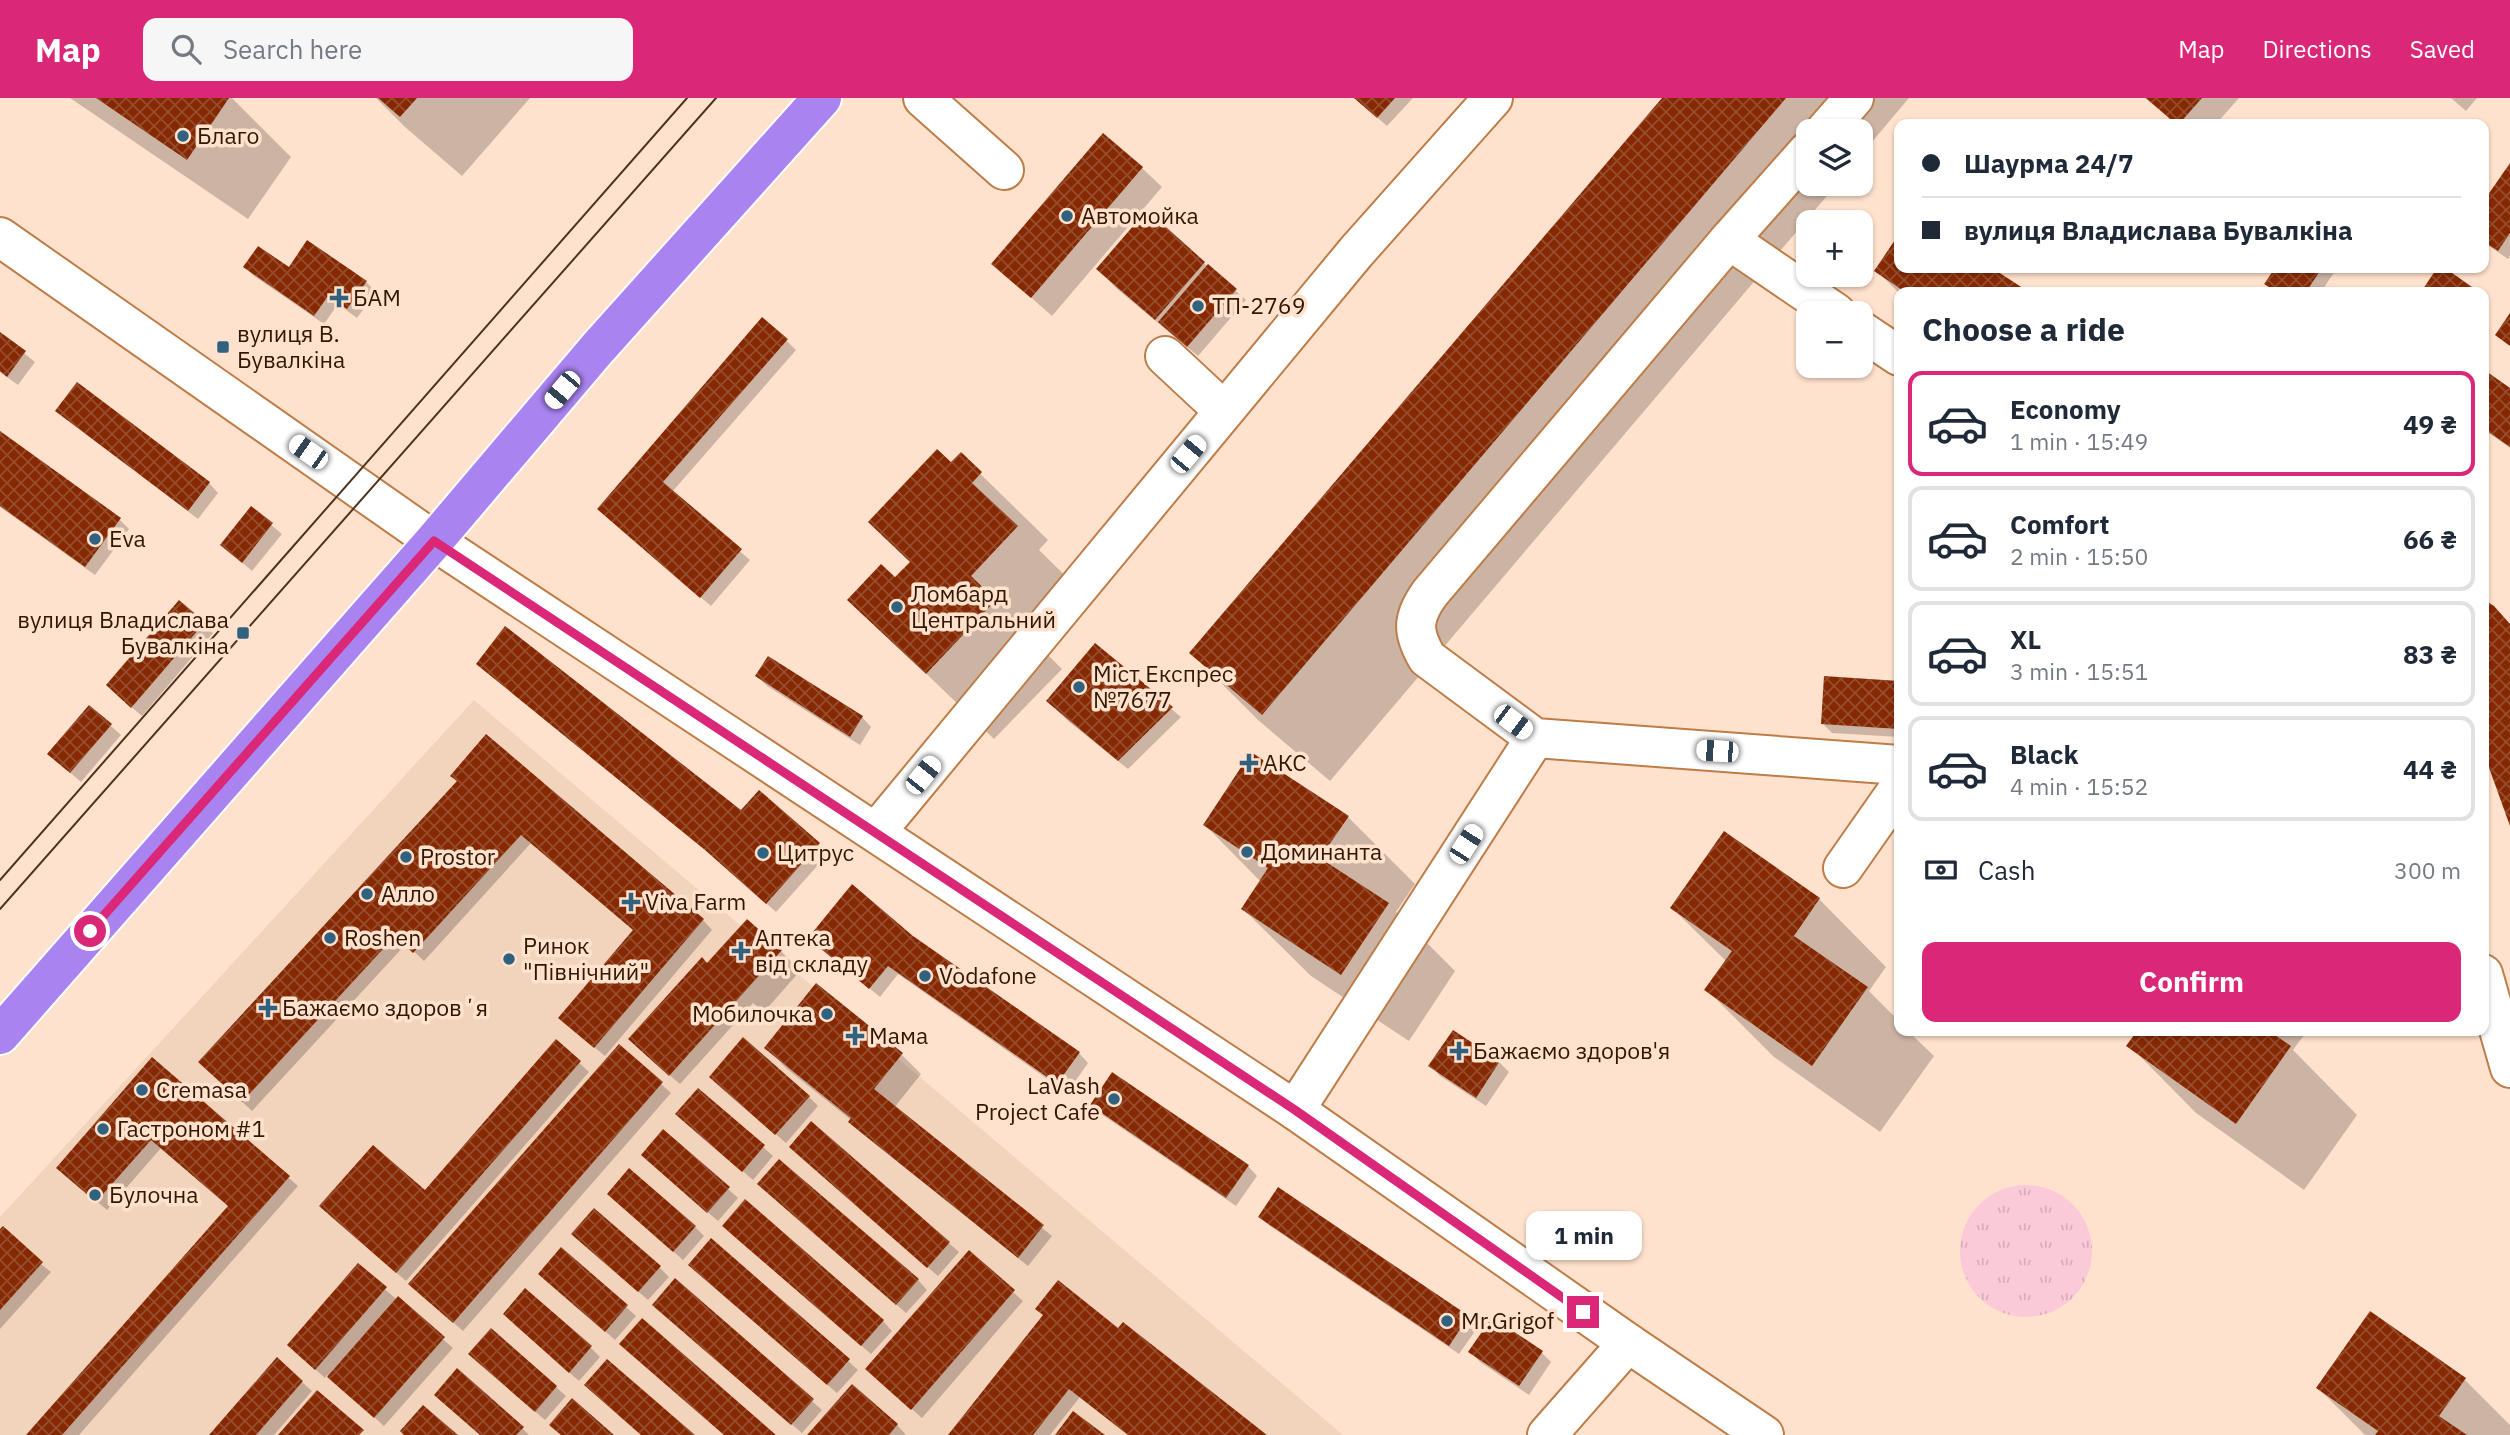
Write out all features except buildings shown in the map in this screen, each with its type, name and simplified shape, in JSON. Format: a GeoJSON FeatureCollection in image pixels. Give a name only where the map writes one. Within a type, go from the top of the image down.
{"type":"FeatureCollection","features":[{"type":"Feature","properties":{"kind":"highway"},"geometry":{"type":"LineString","coordinates":[[0,1035],[434,541],[597,349],[822,98]]}},
{"type":"Feature","properties":{"kind":"street"},"geometry":{"type":"LineString","coordinates":[[923,98],[1004,170]]}},
{"type":"Feature","properties":{"kind":"street"},"geometry":{"type":"LineString","coordinates":[[876,832],[1356,252],[1493,98]]}},
{"type":"Feature","properties":{"kind":"street"},"geometry":{"type":"LineString","coordinates":[[1836,119],[1854,98]]}},
{"type":"Feature","properties":{"kind":"street"},"geometry":{"type":"LineString","coordinates":[[1796,165],[1729,240],[1420,607],[1416,640],[1427,658],[1535,738],[1894,765]]}},
{"type":"Feature","properties":{"kind":"street"},"geometry":{"type":"LineString","coordinates":[[0,237],[434,541],[1295,1110],[1764,1435]]}},
{"type":"Feature","properties":{"kind":"street"},"geometry":{"type":"LineString","coordinates":[[1729,240],[1818,301]]}},
{"type":"Feature","properties":{"kind":"street"},"geometry":{"type":"LineString","coordinates":[[1873,339],[1894,353]]}},
{"type":"Feature","properties":{"kind":"street"},"geometry":{"type":"LineString","coordinates":[[1165,356],[1224,411]]}},
{"type":"Feature","properties":{"kind":"street"},"geometry":{"type":"LineString","coordinates":[[1295,1110],[1535,738]]}},
{"type":"Feature","properties":{"kind":"street"},"geometry":{"type":"LineString","coordinates":[[1843,868],[1894,795]]}},
{"type":"Feature","properties":{"kind":"street"},"geometry":{"type":"LineString","coordinates":[[2489,995],[2510,1068]]}},
{"type":"Feature","properties":{"kind":"street"},"geometry":{"type":"LineString","coordinates":[[1547,1435],[1628,1343]]}},
{"type":"Feature","properties":{"kind":"shaded area","name":"Ринок \"Північний\""},"geometry":{"type":"Polygon","coordinates":[[[474,700],[1343,1435],[0,1435],[0,1217],[474,700]]]}},
{"type":"Feature","properties":{"kind":"green space"},"geometry":{"type":"Polygon","coordinates":[[[2026,1185],[2051,1190],[2072,1205],[2087,1226],[2092,1251],[2087,1276],[2072,1297],[2051,1312],[2026,1317],[2001,1312],[1980,1297],[1965,1276],[1960,1251],[1965,1226],[1980,1205],[2001,1190],[2026,1185]]]}},
{"type":"Feature","properties":{"kind":"tram line"},"geometry":{"type":"LineString","coordinates":[[0,880],[687,98]]}},
{"type":"Feature","properties":{"kind":"tram line"},"geometry":{"type":"LineString","coordinates":[[0,909],[716,98]]}},
{"type":"Feature","properties":{"kind":"place","name":"Благо"},"geometry":{"type":"Point","coordinates":[183,136]}},
{"type":"Feature","properties":{"kind":"place","name":"Автомойка"},"geometry":{"type":"Point","coordinates":[1067,216]}},
{"type":"Feature","properties":{"kind":"place","name":"БАМ"},"geometry":{"type":"Point","coordinates":[339,298]}},
{"type":"Feature","properties":{"kind":"place","name":"ТП-2769"},"geometry":{"type":"Point","coordinates":[1198,306]}},
{"type":"Feature","properties":{"kind":"place","name":"вулиця В. Бувалкіна"},"geometry":{"type":"Point","coordinates":[223,347]}},
{"type":"Feature","properties":{"kind":"place","name":"Eva"},"geometry":{"type":"Point","coordinates":[95,539]}},
{"type":"Feature","properties":{"kind":"place","name":"Ломбард Центральний"},"geometry":{"type":"Point","coordinates":[897,607]}},
{"type":"Feature","properties":{"kind":"place","name":"вулиця Владислава Бувалкіна"},"geometry":{"type":"Point","coordinates":[243,633]}},
{"type":"Feature","properties":{"kind":"place","name":"Міст Експрес №7677"},"geometry":{"type":"Point","coordinates":[1079,687]}},
{"type":"Feature","properties":{"kind":"place","name":"АКС"},"geometry":{"type":"Point","coordinates":[1249,763]}},
{"type":"Feature","properties":{"kind":"place","name":"Доминанта"},"geometry":{"type":"Point","coordinates":[1247,852]}},
{"type":"Feature","properties":{"kind":"place","name":"Цитрус"},"geometry":{"type":"Point","coordinates":[763,853]}},
{"type":"Feature","properties":{"kind":"place","name":"Prostor"},"geometry":{"type":"Point","coordinates":[406,857]}},
{"type":"Feature","properties":{"kind":"place","name":"Алло"},"geometry":{"type":"Point","coordinates":[367,894]}},
{"type":"Feature","properties":{"kind":"place","name":"Viva Farm"},"geometry":{"type":"Point","coordinates":[631,902]}},
{"type":"Feature","properties":{"kind":"place","name":"Roshen"},"geometry":{"type":"Point","coordinates":[330,938]}},
{"type":"Feature","properties":{"kind":"place","name":"Аптека від складу"},"geometry":{"type":"Point","coordinates":[741,951]}},
{"type":"Feature","properties":{"kind":"place","name":"Ринок \"Північний\""},"geometry":{"type":"Point","coordinates":[509,959]}},
{"type":"Feature","properties":{"kind":"place","name":"Vodafone"},"geometry":{"type":"Point","coordinates":[925,976]}},
{"type":"Feature","properties":{"kind":"place","name":"Бажаємо здоровʼя"},"geometry":{"type":"Point","coordinates":[268,1008]}},
{"type":"Feature","properties":{"kind":"place","name":"Мобилочка"},"geometry":{"type":"Point","coordinates":[827,1014]}},
{"type":"Feature","properties":{"kind":"place","name":"Мама"},"geometry":{"type":"Point","coordinates":[855,1036]}},
{"type":"Feature","properties":{"kind":"place","name":"Бажаємо здоров'я"},"geometry":{"type":"Point","coordinates":[1459,1051]}},
{"type":"Feature","properties":{"kind":"place","name":"Cremasa"},"geometry":{"type":"Point","coordinates":[142,1090]}},
{"type":"Feature","properties":{"kind":"place","name":"LaVash Project Cafe"},"geometry":{"type":"Point","coordinates":[1114,1099]}},
{"type":"Feature","properties":{"kind":"place","name":"Гастроном #1"},"geometry":{"type":"Point","coordinates":[103,1129]}},
{"type":"Feature","properties":{"kind":"place","name":"Булочна"},"geometry":{"type":"Point","coordinates":[95,1195]}},
{"type":"Feature","properties":{"kind":"place","name":"Mr.Grigof"},"geometry":{"type":"Point","coordinates":[1447,1321]}},
{"type":"Feature","properties":{"kind":"route"},"geometry":{"type":"LineString","coordinates":[[90,931],[434,541],[1295,1110],[1583,1312]]}}]}
